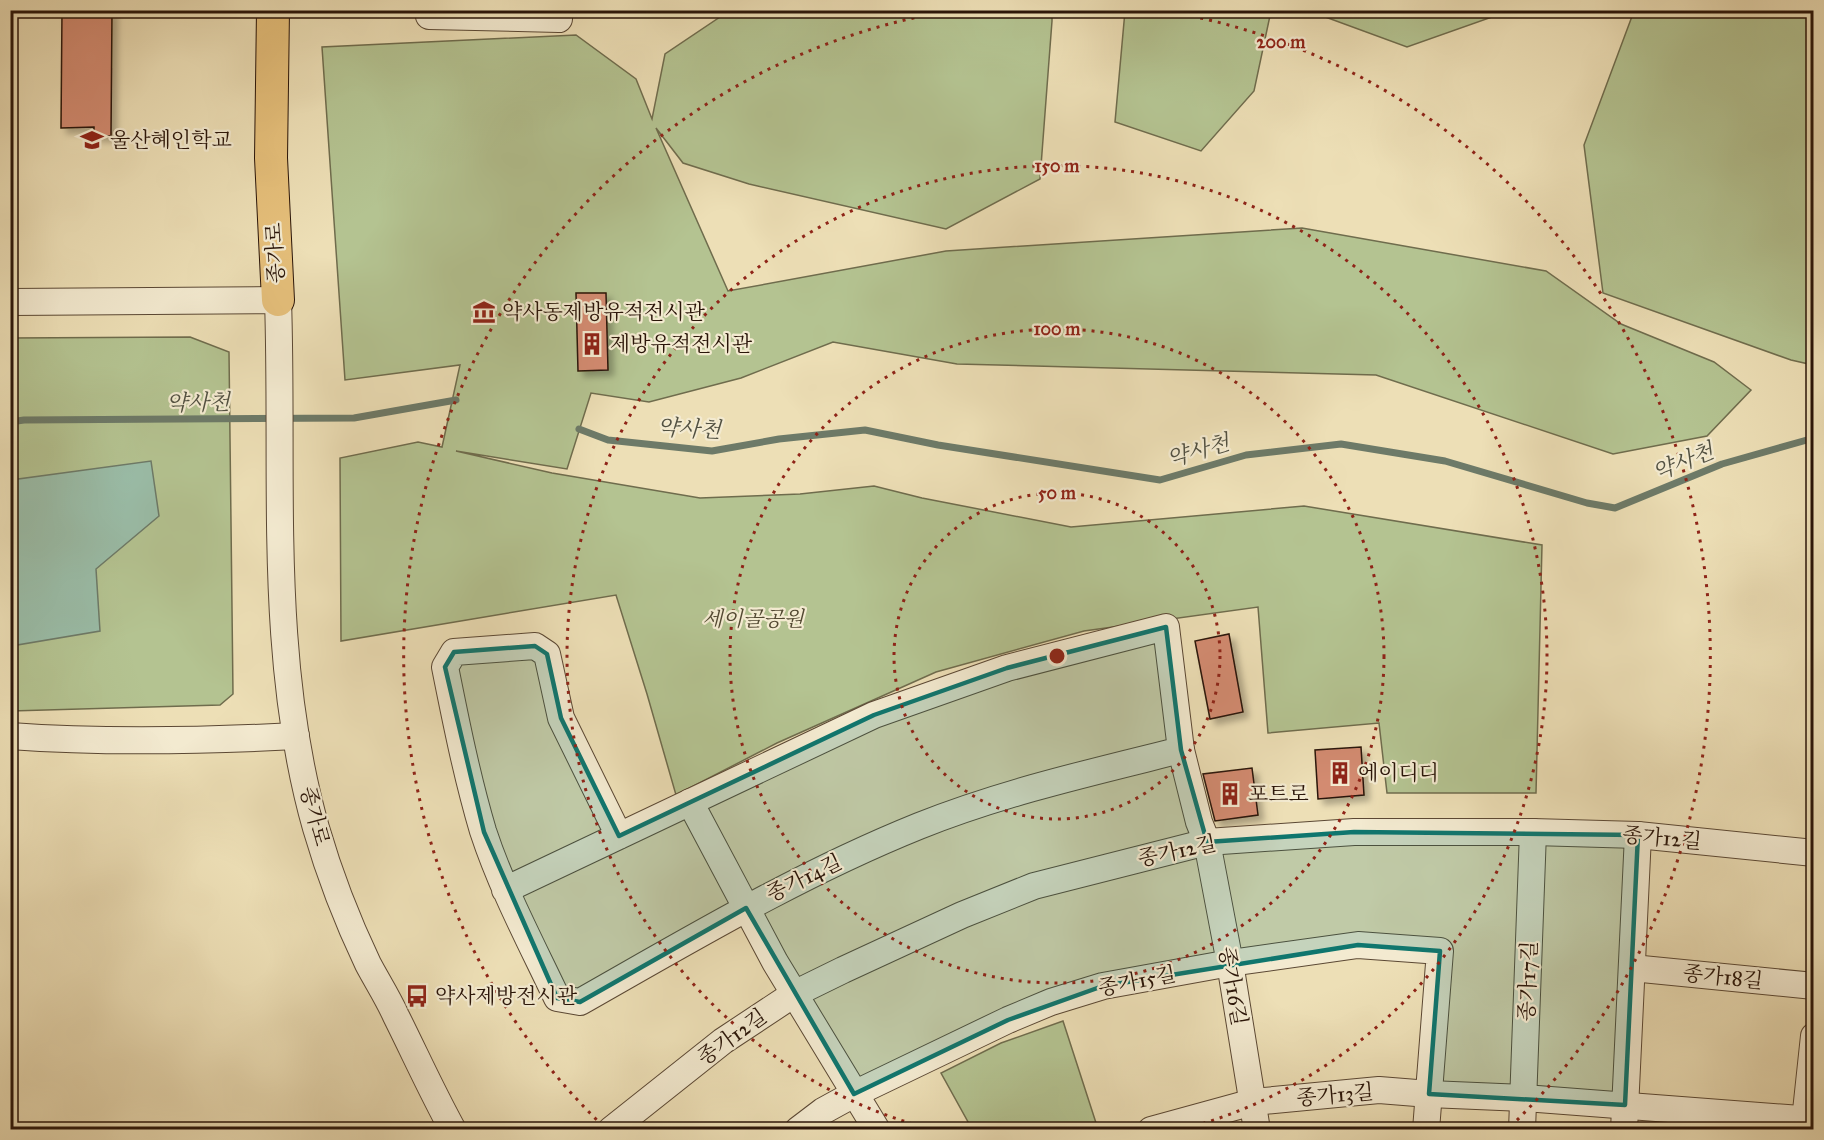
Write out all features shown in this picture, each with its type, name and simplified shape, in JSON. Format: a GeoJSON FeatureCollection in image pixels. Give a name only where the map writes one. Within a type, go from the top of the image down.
{"type":"FeatureCollection","features":[{"type":"Feature","properties":{"kind":"main road","name":"종가로"},"geometry":{"type":"LineString","coordinates":[[273,10],[271,158],[278,300]]}},
{"type":"Feature","properties":{"kind":"street"},"geometry":{"type":"LineString","coordinates":[[429,13],[559,15]]}},
{"type":"Feature","properties":{"kind":"street","name":"종가로"},"geometry":{"type":"LineString","coordinates":[[10,302],[278,300],[280,363],[278,476],[283,611],[296,736],[316,829],[339,893],[368,963],[396,1015],[428,1085],[453,1130]]}},
{"type":"Feature","properties":{"kind":"street"},"geometry":{"type":"LineString","coordinates":[[505,890],[874,715],[1007,668],[1166,627],[1181,750],[1199,822],[1207,842]]}},
{"type":"Feature","properties":{"kind":"street","name":"종가14길"},"geometry":{"type":"LineString","coordinates":[[619,836],[561,718],[548,654],[535,646],[454,652],[445,667],[464,761],[484,832],[505,890],[557,998],[580,1002],[807,875],[921,825],[1025,790],[1181,750]]}},
{"type":"Feature","properties":{"kind":"street"},"geometry":{"type":"LineString","coordinates":[[10,736],[69,741],[184,742],[296,736]]}},
{"type":"Feature","properties":{"kind":"street"},"geometry":{"type":"LineString","coordinates":[[690,802],[794,994],[876,1130]]}},
{"type":"Feature","properties":{"kind":"street","name":"종가12길"},"geometry":{"type":"LineString","coordinates":[[611,1130],[723,1041],[794,994],[962,915],[1034,886],[1207,842],[1354,832],[1533,831],[1638,835],[1814,853]]}},
{"type":"Feature","properties":{"kind":"street","name":"종가17길"},"geometry":{"type":"LineString","coordinates":[[1522,1130],[1533,831]]}},
{"type":"Feature","properties":{"kind":"street"},"geometry":{"type":"LineString","coordinates":[[1638,835],[1625,1118],[1807,1123],[1814,1036]]}},
{"type":"Feature","properties":{"kind":"street","name":"종가16길"},"geometry":{"type":"LineString","coordinates":[[1207,842],[1230,963],[1257,1130]]}},
{"type":"Feature","properties":{"kind":"street","name":"종가15길"},"geometry":{"type":"LineString","coordinates":[[798,1130],[823,1111],[854,1094],[1008,1020],[1051,1002],[1103,986],[1230,963],[1358,945],[1440,951],[1429,1094]]}},
{"type":"Feature","properties":{"kind":"street","name":"종가18길"},"geometry":{"type":"LineString","coordinates":[[1632,968],[1814,986]]}},
{"type":"Feature","properties":{"kind":"street","name":"종가13길"},"geometry":{"type":"LineString","coordinates":[[1151,1130],[1253,1102],[1379,1090],[1524,1098],[1625,1118]]}},
{"type":"Feature","properties":{"kind":"street"},"geometry":{"type":"LineString","coordinates":[[1426,1130],[1429,1094]]}},
{"type":"Feature","properties":{"kind":"highlighted area"},"geometry":{"type":"Polygon","coordinates":[[[1166,627],[1181,750],[1207,842],[1354,832],[1638,835],[1625,1105],[1429,1094],[1440,951],[1358,945],[1103,986],[1008,1020],[854,1094],[746,908],[580,1002],[557,998],[484,832],[445,667],[454,652],[535,646],[547,654],[561,718],[619,836],[874,715],[1007,668],[1166,627]]]}},
{"type":"Feature","properties":{"kind":"green space"},"geometry":{"type":"Polygon","coordinates":[[[1509,10],[1407,47],[1309,11],[1509,10]]]}},
{"type":"Feature","properties":{"kind":"green space","name":"세이골공원"},"geometry":{"type":"Polygon","coordinates":[[[729,11],[1052,11],[1052,21],[1040,179],[946,229],[749,184],[683,163],[656,128],[728,291],[946,251],[1302,228],[1546,271],[1621,324],[1714,362],[1751,390],[1707,436],[1613,454],[1376,375],[957,364],[833,342],[741,378],[649,402],[591,393],[567,469],[456,451],[552,473],[700,498],[800,494],[874,486],[922,498],[1071,527],[1304,506],[1542,545],[1536,793],[1387,793],[1379,723],[1268,733],[1258,607],[1084,631],[936,672],[777,743],[676,795],[616,595],[341,641],[340,458],[418,442],[442,447],[460,365],[345,380],[322,47],[576,35],[636,79],[652,119],[665,54],[729,11]]]}},
{"type":"Feature","properties":{"kind":"green space"},"geometry":{"type":"Polygon","coordinates":[[[1125,11],[1271,11],[1254,91],[1201,151],[1115,122],[1125,11]]]}},
{"type":"Feature","properties":{"kind":"green space"},"geometry":{"type":"Polygon","coordinates":[[[1634,11],[1813,11],[1813,365],[1791,360],[1603,293],[1584,145],[1634,11]]]}},
{"type":"Feature","properties":{"kind":"green space"},"geometry":{"type":"Polygon","coordinates":[[[11,43],[17,43],[17,225],[10,225],[11,43]]]}},
{"type":"Feature","properties":{"kind":"green space"},"geometry":{"type":"Polygon","coordinates":[[[190,337],[229,352],[233,694],[220,705],[11,711],[10,338],[190,337]]]}},
{"type":"Feature","properties":{"kind":"green space"},"geometry":{"type":"Polygon","coordinates":[[[1063,1021],[1098,1129],[972,1129],[941,1073],[1001,1043],[1063,1021]]]}},
{"type":"Feature","properties":{"kind":"shaded area"},"geometry":{"type":"Polygon","coordinates":[[[151,461],[159,516],[96,569],[100,631],[11,646],[11,480],[151,461]]]}},
{"type":"Feature","properties":{"kind":"building"},"geometry":{"type":"Polygon","coordinates":[[[62,10],[112,10],[111,136],[94,136],[94,127],[61,128],[62,10]]]}},
{"type":"Feature","properties":{"kind":"building","name":"제방유적전시관"},"geometry":{"type":"Polygon","coordinates":[[[576,293],[606,293],[608,370],[578,371],[576,293]]]}},
{"type":"Feature","properties":{"kind":"building"},"geometry":{"type":"Polygon","coordinates":[[[1229,634],[1243,712],[1210,719],[1195,641],[1229,634]]]}},
{"type":"Feature","properties":{"kind":"building","name":"에이디디"},"geometry":{"type":"Polygon","coordinates":[[[1361,747],[1364,795],[1318,799],[1315,750],[1361,747]]]}},
{"type":"Feature","properties":{"kind":"building","name":"포트로"},"geometry":{"type":"Polygon","coordinates":[[[1252,768],[1258,815],[1215,821],[1203,774],[1252,768]]]}},
{"type":"Feature","properties":{"kind":"waterway","name":"약사천"},"geometry":{"type":"LineString","coordinates":[[10,422],[24,420],[354,418],[456,400]]}},
{"type":"Feature","properties":{"kind":"waterway","name":"약사천"},"geometry":{"type":"LineString","coordinates":[[579,429],[608,440],[712,451],[779,439],[865,430],[938,445],[1160,480],[1246,455],[1341,444],[1445,461],[1587,503],[1615,508],[1722,464],[1814,438]]}},
{"type":"Feature","properties":{"kind":"place","name":"울산혜인학교"},"geometry":{"type":"Point","coordinates":[92,140]}},
{"type":"Feature","properties":{"kind":"place","name":"약사동제방유적전시관"},"geometry":{"type":"Point","coordinates":[484,312]}},
{"type":"Feature","properties":{"kind":"place","name":"제방유적전시관"},"geometry":{"type":"Point","coordinates":[592,344]}},
{"type":"Feature","properties":{"kind":"place","name":"에이디디"},"geometry":{"type":"Point","coordinates":[1340,773]}},
{"type":"Feature","properties":{"kind":"place","name":"포트로"},"geometry":{"type":"Point","coordinates":[1230,794]}},
{"type":"Feature","properties":{"kind":"place","name":"약사제방전시관"},"geometry":{"type":"Point","coordinates":[417,996]}}]}
